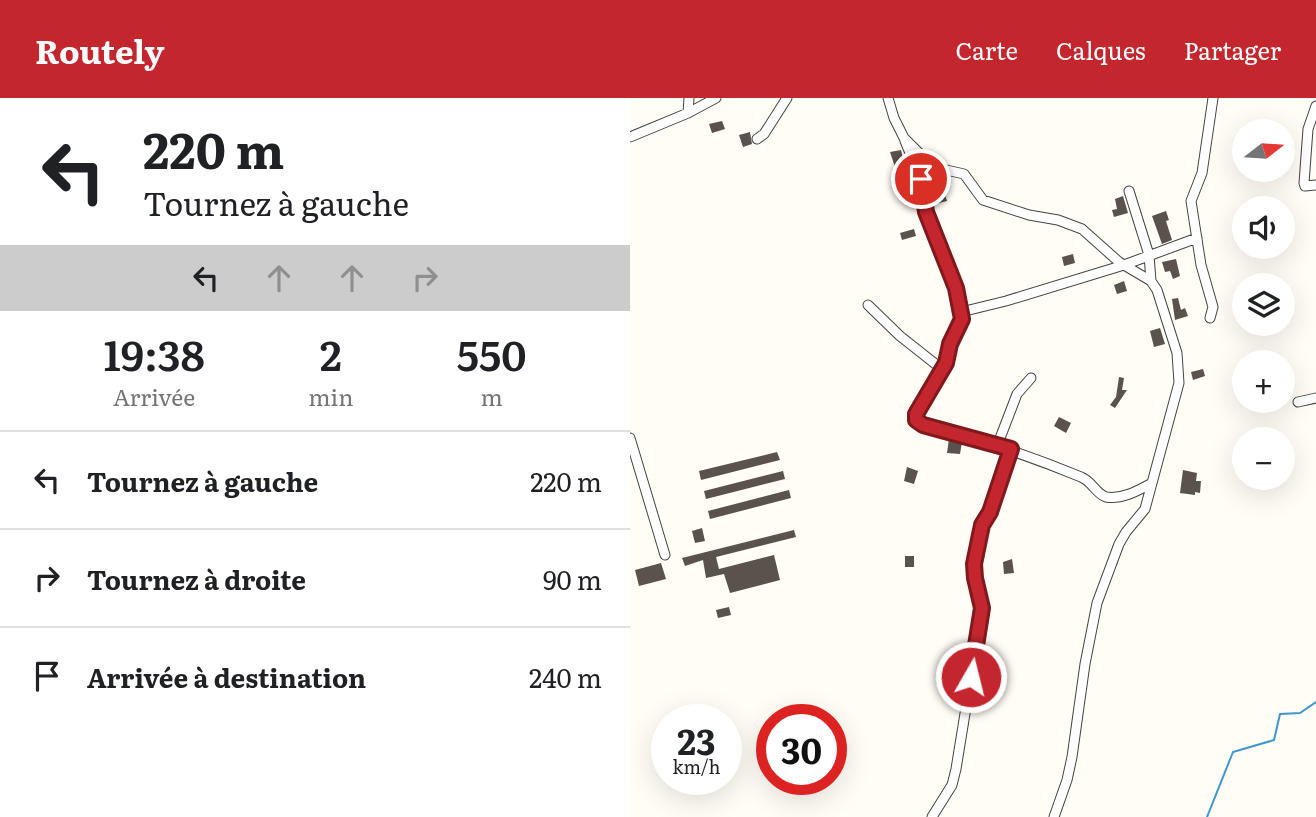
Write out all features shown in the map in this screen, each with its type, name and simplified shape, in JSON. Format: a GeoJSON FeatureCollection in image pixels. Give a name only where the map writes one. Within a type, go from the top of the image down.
{"type":"FeatureCollection","features":[{"type":"Feature","properties":{"kind":"street"},"geometry":{"type":"LineString","coordinates":[[688,113],[689,98]]}},
{"type":"Feature","properties":{"kind":"street"},"geometry":{"type":"LineString","coordinates":[[630,137],[716,98]]}},
{"type":"Feature","properties":{"kind":"street"},"geometry":{"type":"LineString","coordinates":[[757,139],[764,134],[787,98]]}},
{"type":"Feature","properties":{"kind":"street"},"geometry":{"type":"LineString","coordinates":[[888,98],[921,179],[926,212],[956,288],[962,319],[950,344],[943,370],[916,414],[916,420],[923,425],[1011,449],[1081,477],[1107,497],[1133,493],[1152,483]]}},
{"type":"Feature","properties":{"kind":"street"},"geometry":{"type":"LineString","coordinates":[[1210,317],[1213,307],[1201,265],[1191,201],[1202,173],[1213,98]]}},
{"type":"Feature","properties":{"kind":"street"},"geometry":{"type":"LineString","coordinates":[[1316,106],[1308,129],[1304,184],[1316,186]]}},
{"type":"Feature","properties":{"kind":"street"},"geometry":{"type":"LineString","coordinates":[[904,138],[933,167],[964,174],[983,200],[1082,229],[1124,265],[1151,281],[1157,290],[1177,353],[1179,383],[1145,509],[1119,544],[1097,603],[1072,757],[1054,817]]}},
{"type":"Feature","properties":{"kind":"street"},"geometry":{"type":"LineString","coordinates":[[1129,191],[1149,255],[1151,281]]}},
{"type":"Feature","properties":{"kind":"street"},"geometry":{"type":"LineString","coordinates":[[961,312],[1124,265],[1197,238]]}},
{"type":"Feature","properties":{"kind":"street"},"geometry":{"type":"LineString","coordinates":[[868,305],[943,370]]}},
{"type":"Feature","properties":{"kind":"street"},"geometry":{"type":"LineString","coordinates":[[997,446],[1017,394],[1031,378]]}},
{"type":"Feature","properties":{"kind":"street"},"geometry":{"type":"LineString","coordinates":[[1298,402],[1316,398]]}},
{"type":"Feature","properties":{"kind":"street"},"geometry":{"type":"LineString","coordinates":[[630,438],[665,555]]}},
{"type":"Feature","properties":{"kind":"street"},"geometry":{"type":"LineString","coordinates":[[932,817],[952,785],[956,769],[982,608],[974,564],[982,525],[990,512],[1011,449]]}},
{"type":"Feature","properties":{"kind":"building"},"geometry":{"type":"Polygon","coordinates":[[[722,121],[725,129],[712,133],[709,124],[722,121]]]}},
{"type":"Feature","properties":{"kind":"building"},"geometry":{"type":"Polygon","coordinates":[[[750,132],[752,144],[743,147],[739,135],[750,132]]]}},
{"type":"Feature","properties":{"kind":"building"},"geometry":{"type":"Polygon","coordinates":[[[901,150],[909,183],[901,185],[890,152],[901,150]]]}},
{"type":"Feature","properties":{"kind":"building"},"geometry":{"type":"Polygon","coordinates":[[[942,185],[947,201],[935,204],[930,189],[942,185]]]}},
{"type":"Feature","properties":{"kind":"building"},"geometry":{"type":"Polygon","coordinates":[[[1123,196],[1128,213],[1114,217],[1112,210],[1117,209],[1115,199],[1123,196]]]}},
{"type":"Feature","properties":{"kind":"building"},"geometry":{"type":"Polygon","coordinates":[[[1166,211],[1172,240],[1162,244],[1152,216],[1166,211]]]}},
{"type":"Feature","properties":{"kind":"building"},"geometry":{"type":"Polygon","coordinates":[[[914,229],[916,236],[902,240],[900,233],[914,229]]]}},
{"type":"Feature","properties":{"kind":"building"},"geometry":{"type":"Polygon","coordinates":[[[1073,254],[1075,263],[1064,266],[1062,257],[1073,254]]]}},
{"type":"Feature","properties":{"kind":"building"},"geometry":{"type":"Polygon","coordinates":[[[1176,259],[1180,276],[1173,279],[1170,271],[1165,272],[1162,262],[1176,259]]]}},
{"type":"Feature","properties":{"kind":"building"},"geometry":{"type":"Polygon","coordinates":[[[1124,281],[1127,291],[1117,294],[1114,285],[1124,281]]]}},
{"type":"Feature","properties":{"kind":"building"},"geometry":{"type":"Polygon","coordinates":[[[1178,298],[1181,310],[1185,308],[1188,316],[1175,320],[1172,299],[1178,298]]]}},
{"type":"Feature","properties":{"kind":"building"},"geometry":{"type":"Polygon","coordinates":[[[1160,328],[1165,344],[1154,347],[1150,331],[1160,328]]]}},
{"type":"Feature","properties":{"kind":"building"},"geometry":{"type":"Polygon","coordinates":[[[1203,369],[1205,376],[1193,380],[1191,372],[1203,369]]]}},
{"type":"Feature","properties":{"kind":"building"},"geometry":{"type":"Polygon","coordinates":[[[1119,377],[1124,378],[1122,390],[1127,390],[1115,408],[1110,405],[1116,397],[1119,377]]]}},
{"type":"Feature","properties":{"kind":"building"},"geometry":{"type":"Polygon","coordinates":[[[1059,417],[1071,423],[1066,433],[1054,426],[1059,417]]]}},
{"type":"Feature","properties":{"kind":"building"},"geometry":{"type":"Polygon","coordinates":[[[949,439],[962,442],[960,454],[947,453],[949,439]]]}},
{"type":"Feature","properties":{"kind":"building"},"geometry":{"type":"Polygon","coordinates":[[[777,452],[780,460],[701,480],[699,471],[777,452]]]}},
{"type":"Feature","properties":{"kind":"building"},"geometry":{"type":"Polygon","coordinates":[[[907,467],[918,471],[914,484],[904,481],[907,467]]]}},
{"type":"Feature","properties":{"kind":"building"},"geometry":{"type":"Polygon","coordinates":[[[1183,470],[1197,473],[1196,481],[1201,481],[1200,493],[1180,493],[1183,470]]]}},
{"type":"Feature","properties":{"kind":"building"},"geometry":{"type":"Polygon","coordinates":[[[783,471],[785,479],[706,499],[704,491],[783,471]]]}},
{"type":"Feature","properties":{"kind":"building"},"geometry":{"type":"Polygon","coordinates":[[[789,490],[791,498],[710,519],[708,511],[789,490]]]}},
{"type":"Feature","properties":{"kind":"building"},"geometry":{"type":"Polygon","coordinates":[[[702,528],[705,541],[695,543],[692,531],[702,528]]]}},
{"type":"Feature","properties":{"kind":"building"},"geometry":{"type":"Polygon","coordinates":[[[794,530],[796,537],[716,557],[719,569],[774,555],[780,580],[730,593],[724,574],[706,578],[703,560],[685,566],[682,558],[794,530]]]}},
{"type":"Feature","properties":{"kind":"building"},"geometry":{"type":"Polygon","coordinates":[[[905,556],[914,556],[914,567],[905,567],[905,556]]]}},
{"type":"Feature","properties":{"kind":"building"},"geometry":{"type":"Polygon","coordinates":[[[1012,559],[1014,573],[1004,574],[1003,562],[1012,559]]]}},
{"type":"Feature","properties":{"kind":"building"},"geometry":{"type":"Polygon","coordinates":[[[661,563],[666,579],[639,586],[635,570],[661,563]]]}},
{"type":"Feature","properties":{"kind":"building"},"geometry":{"type":"Polygon","coordinates":[[[729,607],[731,615],[718,618],[716,610],[729,607]]]}},
{"type":"Feature","properties":{"kind":"building"},"geometry":{"type":"Polygon","coordinates":[[[953,647],[960,648],[958,666],[951,665],[953,647]]]}},
{"type":"Feature","properties":{"kind":"waterway"},"geometry":{"type":"LineString","coordinates":[[1207,817],[1233,752],[1274,740],[1280,714],[1300,713],[1316,702]]}},
{"type":"Feature","properties":{"kind":"route"},"geometry":{"type":"LineString","coordinates":[[921,179],[926,212],[956,288],[962,319],[950,344],[943,370],[916,414],[916,420],[919,424],[1011,449],[990,512],[979,535],[974,564],[982,608],[971,677]]}}]}
